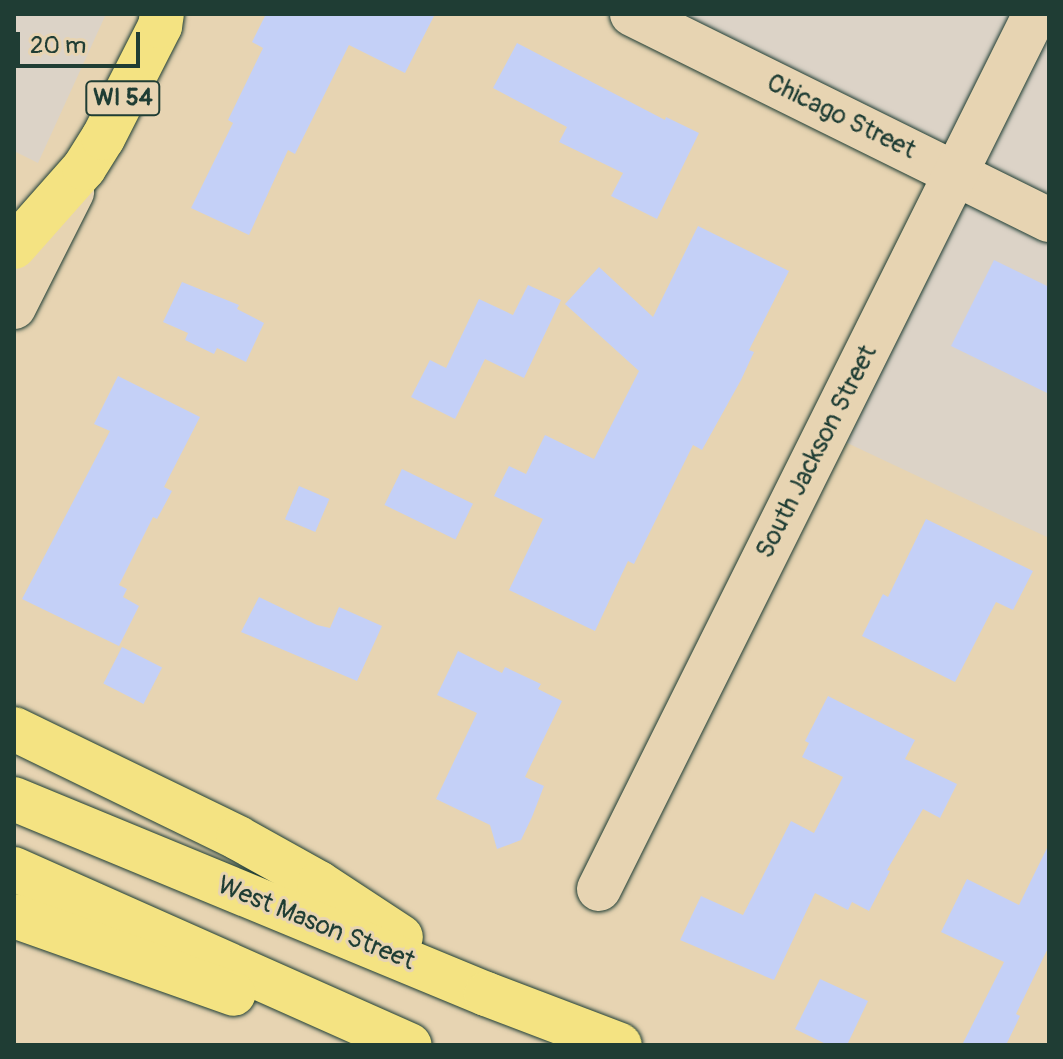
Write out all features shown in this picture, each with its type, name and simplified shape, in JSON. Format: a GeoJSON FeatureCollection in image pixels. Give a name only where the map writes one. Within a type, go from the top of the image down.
{"type":"FeatureCollection","features":[{"type":"Feature","properties":{"kind":"main road","name":"WI 54"},"geometry":{"type":"LineString","coordinates":[[14,247],[84,168],[163,18]]}},
{"type":"Feature","properties":{"kind":"main road"},"geometry":{"type":"LineString","coordinates":[[14,729],[238,838],[319,883],[486,994]]}},
{"type":"Feature","properties":{"kind":"main road","name":"West Mason Street"},"geometry":{"type":"LineString","coordinates":[[14,799],[486,994],[620,1045]]}},
{"type":"Feature","properties":{"kind":"main road"},"geometry":{"type":"LineString","coordinates":[[14,869],[410,1045]]}},
{"type":"Feature","properties":{"kind":"main road"},"geometry":{"type":"LineString","coordinates":[[14,916],[192,981],[392,1045]]}},
{"type":"Feature","properties":{"kind":"street","name":"Chicago Street"},"geometry":{"type":"LineString","coordinates":[[632,14],[1049,220]]}},
{"type":"Feature","properties":{"kind":"street","name":"South Jackson Street"},"geometry":{"type":"LineString","coordinates":[[599,889],[1035,14]]}},
{"type":"Feature","properties":{"kind":"street"},"geometry":{"type":"LineString","coordinates":[[14,307],[84,168]]}},
{"type":"Feature","properties":{"kind":"shaded area"},"geometry":{"type":"Polygon","coordinates":[[[14,14],[106,14],[38,163],[14,151],[14,14]]]}},
{"type":"Feature","properties":{"kind":"shaded area"},"geometry":{"type":"Polygon","coordinates":[[[632,14],[1049,14],[1049,538],[826,433],[956,174],[632,14]]]}},
{"type":"Feature","properties":{"kind":"building"},"geometry":{"type":"Polygon","coordinates":[[[266,14],[435,14],[405,73],[349,45],[295,154],[288,150],[249,235],[191,208],[233,123],[228,120],[263,48],[252,42],[266,14]]]}},
{"type":"Feature","properties":{"kind":"building"},"geometry":{"type":"Polygon","coordinates":[[[517,43],[665,120],[666,117],[699,133],[657,219],[611,196],[623,173],[559,142],[567,127],[493,88],[517,43]]]}},
{"type":"Feature","properties":{"kind":"building"},"geometry":{"type":"Polygon","coordinates":[[[698,226],[789,271],[749,350],[754,352],[741,380],[702,450],[693,445],[634,564],[628,561],[595,631],[509,590],[543,519],[494,496],[509,466],[526,474],[545,435],[594,459],[639,371],[565,304],[599,267],[653,317],[698,226]]]}},
{"type":"Feature","properties":{"kind":"building"},"geometry":{"type":"Polygon","coordinates":[[[994,260],[1049,287],[1049,394],[951,346],[994,260]]]}},
{"type":"Feature","properties":{"kind":"building"},"geometry":{"type":"Polygon","coordinates":[[[182,282],[239,305],[237,309],[264,323],[246,362],[217,348],[214,354],[185,340],[188,333],[163,322],[182,282]]]}},
{"type":"Feature","properties":{"kind":"building"},"geometry":{"type":"Polygon","coordinates":[[[528,285],[561,300],[524,378],[485,359],[455,419],[411,397],[430,360],[446,368],[479,299],[513,315],[528,285]]]}},
{"type":"Feature","properties":{"kind":"building"},"geometry":{"type":"Polygon","coordinates":[[[118,376],[200,417],[164,487],[172,491],[157,519],[153,517],[119,585],[127,589],[123,597],[139,606],[119,646],[22,599],[110,431],[94,424],[118,376]]]}},
{"type":"Feature","properties":{"kind":"building"},"geometry":{"type":"Polygon","coordinates":[[[402,469],[473,504],[455,540],[384,505],[402,469]]]}},
{"type":"Feature","properties":{"kind":"building"},"geometry":{"type":"Polygon","coordinates":[[[299,486],[329,499],[315,532],[285,519],[299,486]]]}},
{"type":"Feature","properties":{"kind":"building"},"geometry":{"type":"Polygon","coordinates":[[[926,519],[1033,571],[1013,610],[996,602],[955,682],[862,636],[883,594],[888,597],[926,519]]]}},
{"type":"Feature","properties":{"kind":"building"},"geometry":{"type":"Polygon","coordinates":[[[259,597],[317,625],[330,628],[339,607],[382,626],[357,681],[241,632],[259,597]]]}},
{"type":"Feature","properties":{"kind":"building"},"geometry":{"type":"Polygon","coordinates":[[[122,647],[162,667],[143,704],[103,684],[122,647]]]}},
{"type":"Feature","properties":{"kind":"building"},"geometry":{"type":"Polygon","coordinates":[[[458,651],[502,673],[505,667],[541,684],[538,689],[562,701],[525,777],[544,786],[532,817],[521,840],[497,849],[490,825],[436,799],[477,713],[437,695],[458,651]]]}},
{"type":"Feature","properties":{"kind":"building"},"geometry":{"type":"Polygon","coordinates":[[[828,696],[915,740],[905,759],[957,784],[940,818],[923,809],[887,870],[890,871],[869,911],[852,902],[848,910],[815,893],[774,980],[680,940],[701,896],[743,915],[791,821],[814,833],[843,777],[802,757],[809,743],[805,741],[828,696]]]}},
{"type":"Feature","properties":{"kind":"building"},"geometry":{"type":"Polygon","coordinates":[[[1049,844],[1049,946],[1016,1014],[1020,1016],[1006,1045],[962,1045],[1004,962],[941,932],[967,879],[1019,905],[1049,844]]]}},
{"type":"Feature","properties":{"kind":"building"},"geometry":{"type":"Polygon","coordinates":[[[820,979],[868,1001],[847,1045],[828,1045],[795,1029],[820,979]]]}}]}
